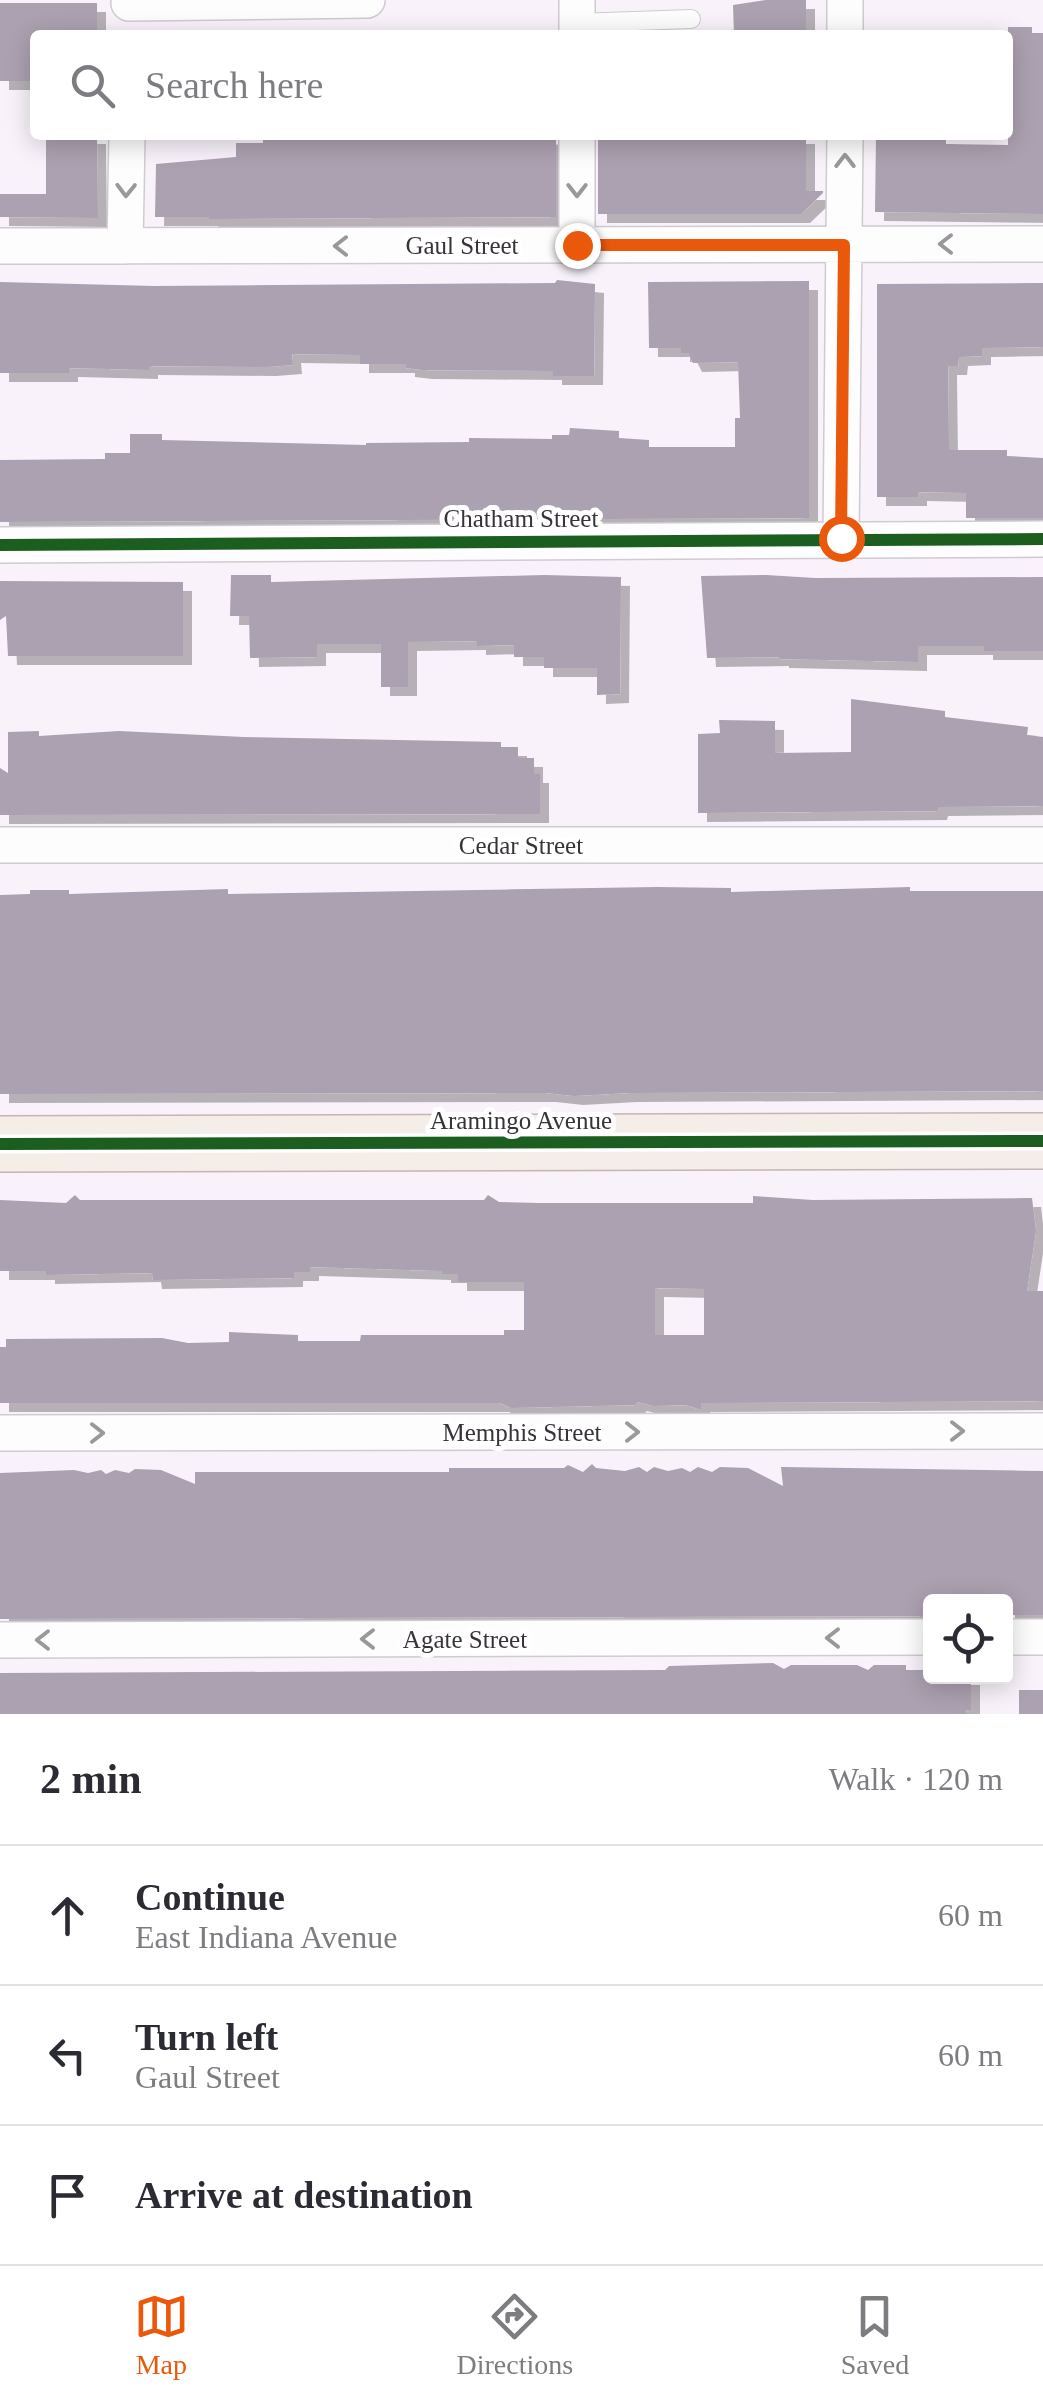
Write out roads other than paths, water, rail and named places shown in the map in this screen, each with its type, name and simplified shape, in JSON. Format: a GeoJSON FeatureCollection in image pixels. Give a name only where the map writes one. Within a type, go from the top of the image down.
{"type":"FeatureCollection","features":[{"type":"Feature","properties":{"kind":"main road","name":"Aramingo Avenue"},"geometry":{"type":"LineString","coordinates":[[0,1144],[1043,1141]]}},
{"type":"Feature","properties":{"kind":"street"},"geometry":{"type":"LineString","coordinates":[[129,13],[367,0]]}},
{"type":"Feature","properties":{"kind":"street"},"geometry":{"type":"LineString","coordinates":[[845,0],[845,30]]}},
{"type":"Feature","properties":{"kind":"street"},"geometry":{"type":"LineString","coordinates":[[125,246],[127,140]]}},
{"type":"Feature","properties":{"kind":"street"},"geometry":{"type":"LineString","coordinates":[[577,140],[577,245]]}},
{"type":"Feature","properties":{"kind":"street"},"geometry":{"type":"LineString","coordinates":[[841,538],[845,140]]}},
{"type":"Feature","properties":{"kind":"street","name":"Gaul Street"},"geometry":{"type":"LineString","coordinates":[[0,246],[1043,244]]}},
{"type":"Feature","properties":{"kind":"street","name":"Chatham Street"},"geometry":{"type":"LineString","coordinates":[[0,545],[1043,539]]}},
{"type":"Feature","properties":{"kind":"street","name":"Cedar Street"},"geometry":{"type":"LineString","coordinates":[[0,845],[1043,845]]}},
{"type":"Feature","properties":{"kind":"street","name":"Memphis Street"},"geometry":{"type":"LineString","coordinates":[[0,1433],[1043,1431]]}},
{"type":"Feature","properties":{"kind":"street","name":"Agate Street"},"geometry":{"type":"LineString","coordinates":[[0,1640],[923,1637]]}},
{"type":"Feature","properties":{"kind":"street"},"geometry":{"type":"LineString","coordinates":[[1013,1637],[1043,1637]]}},
{"type":"Feature","properties":{"kind":"lane"},"geometry":{"type":"LineString","coordinates":[[577,19],[691,19]]}}]}
